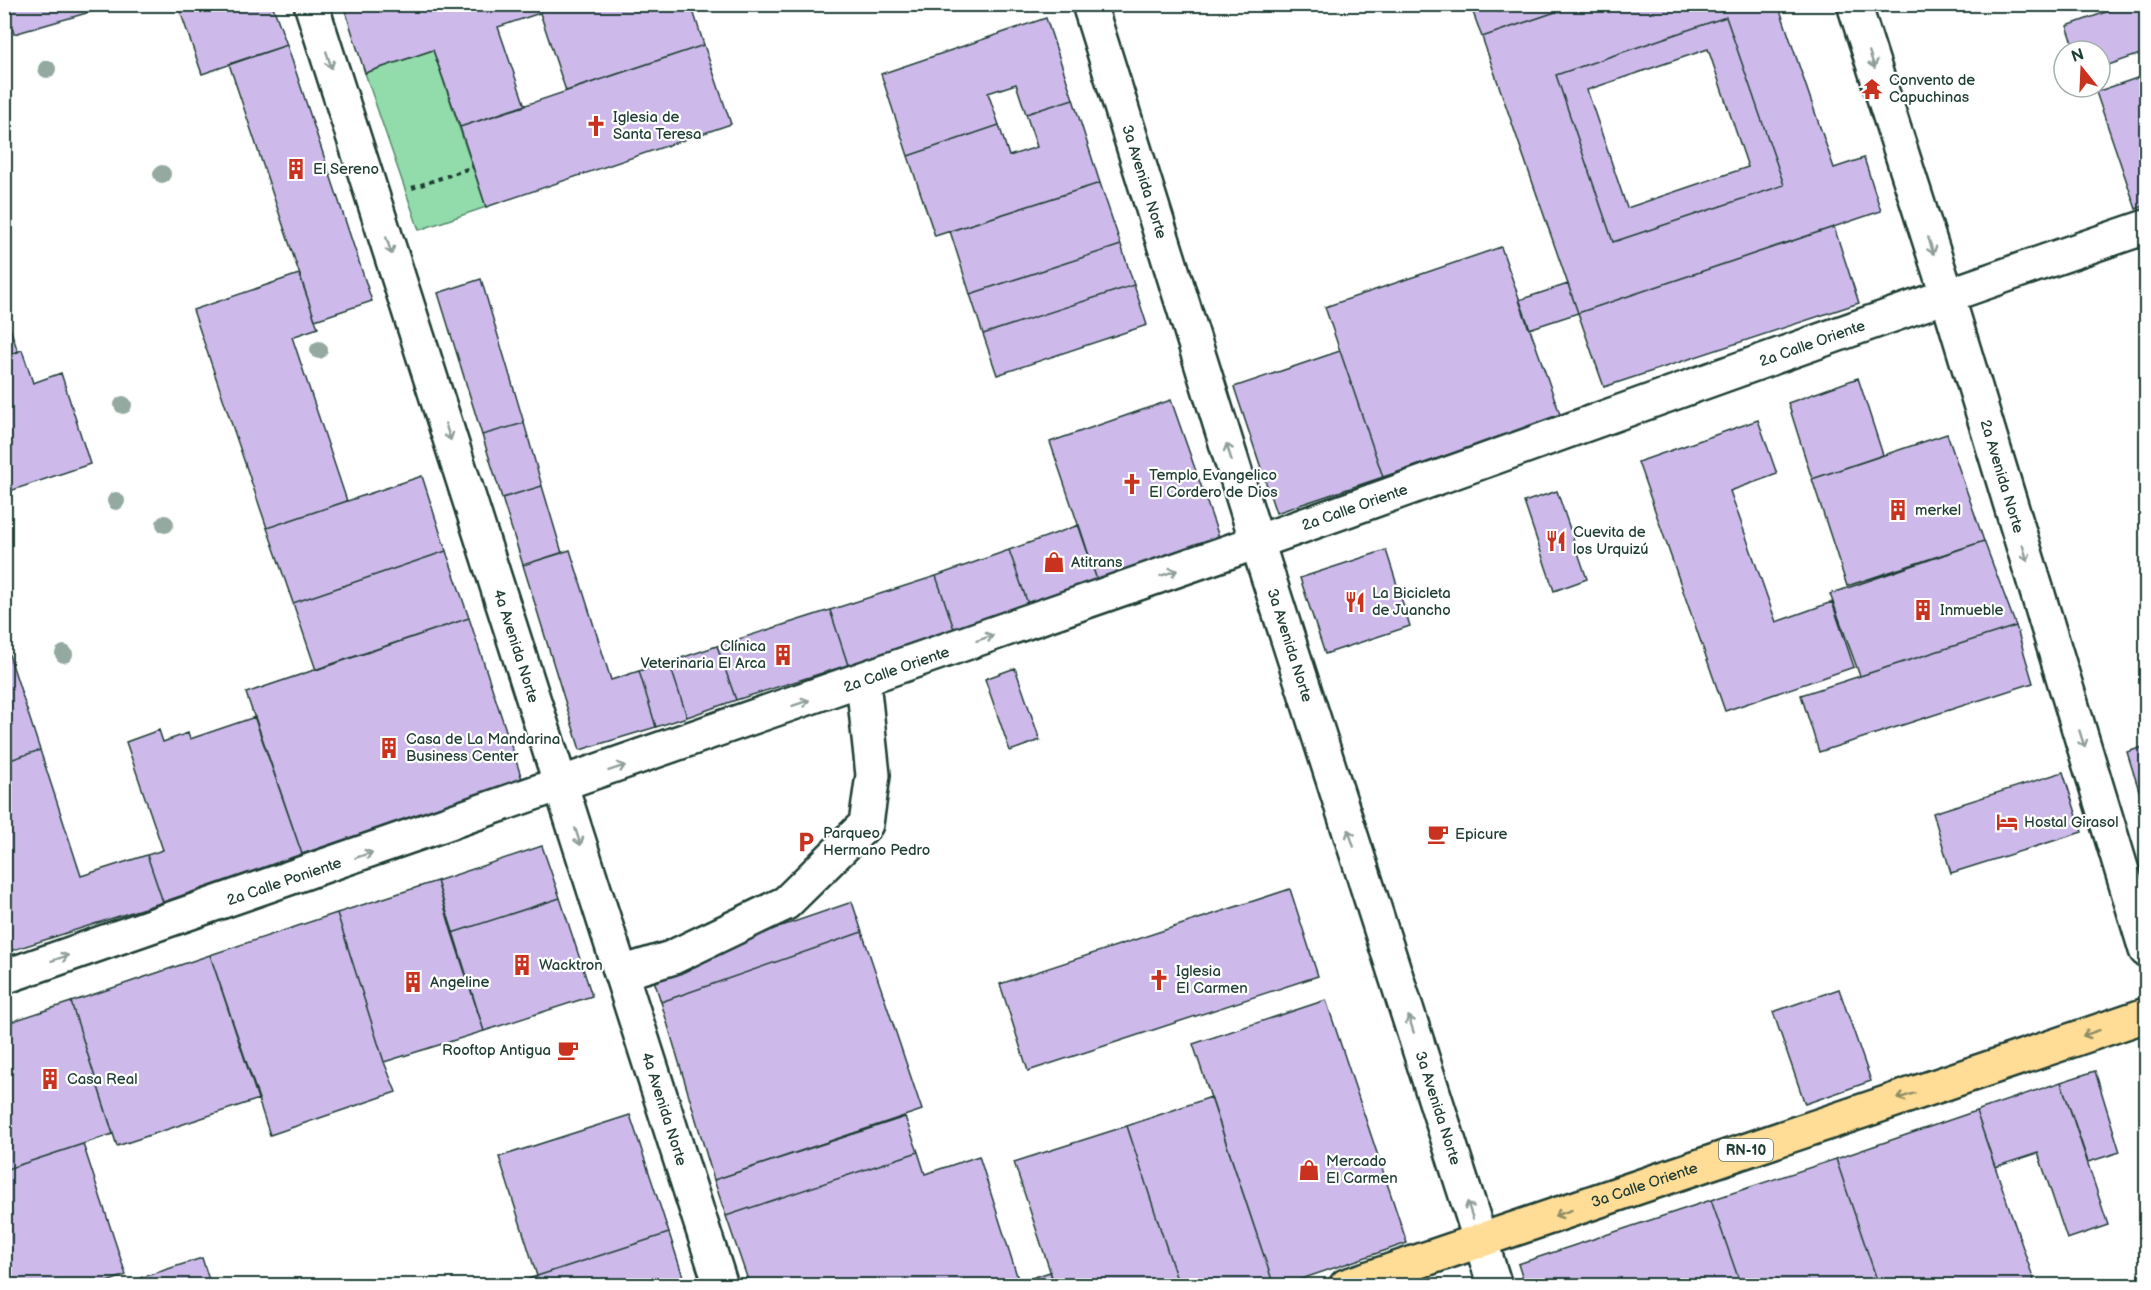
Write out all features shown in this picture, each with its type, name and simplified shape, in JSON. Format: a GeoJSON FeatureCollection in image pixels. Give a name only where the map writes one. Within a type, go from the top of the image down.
{"type":"FeatureCollection","features":[{"type":"Feature","properties":{"kind":"main road","name":"3a Calle Oriente"},"geometry":{"type":"LineString","coordinates":[[1346,1286],[2146,1014]]}},
{"type":"Feature","properties":{"kind":"street","name":"4a Avenida Norte"},"geometry":{"type":"LineString","coordinates":[[311,4],[721,1286]]}},
{"type":"Feature","properties":{"kind":"street","name":"3a Avenida Norte"},"geometry":{"type":"LineString","coordinates":[[1089,4],[1257,542],[1495,1286]]}},
{"type":"Feature","properties":{"kind":"street","name":"2a Avenida Norte"},"geometry":{"type":"LineString","coordinates":[[1854,4],[1947,295],[2146,950]]}},
{"type":"Feature","properties":{"kind":"street","name":"2a Calle Oriente"},"geometry":{"type":"LineString","coordinates":[[562,787],[1947,295],[2146,227]]}},
{"type":"Feature","properties":{"kind":"street"},"geometry":{"type":"LineString","coordinates":[[621,973],[671,958],[786,903],[866,824],[873,775],[863,681]]}},
{"type":"Feature","properties":{"kind":"street","name":"2a Calle Poniente"},"geometry":{"type":"LineString","coordinates":[[4,977],[562,787]]}},
{"type":"Feature","properties":{"kind":"path"},"geometry":{"type":"LineString","coordinates":[[374,200],[473,167]]}},
{"type":"Feature","properties":{"kind":"green space"},"geometry":{"type":"Polygon","coordinates":[[[433,50],[486,207],[419,230],[365,73],[433,50]]]}},
{"type":"Feature","properties":{"kind":"building"},"geometry":{"type":"Polygon","coordinates":[[[6,4],[111,4],[111,6],[14,34],[6,4]]]}},
{"type":"Feature","properties":{"kind":"building"},"geometry":{"type":"Polygon","coordinates":[[[272,4],[287,45],[202,74],[178,5],[272,4]]]}},
{"type":"Feature","properties":{"kind":"building"},"geometry":{"type":"Polygon","coordinates":[[[343,4],[691,4],[704,45],[566,91],[540,13],[498,27],[525,106],[460,127],[433,50],[365,73],[343,4]]]}},
{"type":"Feature","properties":{"kind":"building"},"geometry":{"type":"Polygon","coordinates":[[[1470,4],[1497,4],[1499,12],[1521,4],[1579,4],[1482,37],[1470,4]]]}},
{"type":"Feature","properties":{"kind":"building"},"geometry":{"type":"Polygon","coordinates":[[[1579,4],[1778,4],[1834,168],[1864,158],[1881,211],[1578,313],[1482,37],[1579,4]],[[1726,17],[1556,75],[1613,242],[1784,185],[1726,17]]]}},
{"type":"Feature","properties":{"kind":"building"},"geometry":{"type":"Polygon","coordinates":[[[2128,4],[2146,4],[2146,52],[2112,64],[2112,39],[2072,39],[2067,26],[2128,4]]]}},
{"type":"Feature","properties":{"kind":"building"},"geometry":{"type":"Polygon","coordinates":[[[1726,17],[1784,185],[1613,242],[1556,75],[1726,17]],[[1708,49],[1587,90],[1627,208],[1748,167],[1708,49]]]}},
{"type":"Feature","properties":{"kind":"building"},"geometry":{"type":"Polygon","coordinates":[[[1046,18],[1073,99],[1026,114],[1016,84],[988,93],[999,125],[908,156],[881,74],[1046,18]]]}},
{"type":"Feature","properties":{"kind":"building","name":"El Sereno"},"geometry":{"type":"Polygon","coordinates":[[[287,45],[372,301],[315,320],[229,64],[287,45]]]}},
{"type":"Feature","properties":{"kind":"building","name":"Iglesia de Santa Teresa"},"geometry":{"type":"Polygon","coordinates":[[[704,45],[731,124],[486,207],[460,127],[704,45]]]}},
{"type":"Feature","properties":{"kind":"building"},"geometry":{"type":"Polygon","coordinates":[[[2143,76],[2146,86],[2146,205],[2136,209],[2098,99],[2112,99],[2112,87],[2143,76]]]}},
{"type":"Feature","properties":{"kind":"building"},"geometry":{"type":"Polygon","coordinates":[[[1073,99],[1100,183],[935,236],[908,156],[999,125],[1009,156],[1037,147],[1026,114],[1073,99]]]}},
{"type":"Feature","properties":{"kind":"building"},"geometry":{"type":"Polygon","coordinates":[[[1100,183],[1121,245],[970,294],[950,231],[1100,183]]]}},
{"type":"Feature","properties":{"kind":"building"},"geometry":{"type":"Polygon","coordinates":[[[1834,227],[1859,303],[1604,387],[1578,313],[1834,227]]]}},
{"type":"Feature","properties":{"kind":"building"},"geometry":{"type":"Polygon","coordinates":[[[1121,245],[1134,285],[983,334],[970,294],[1121,245]]]}},
{"type":"Feature","properties":{"kind":"building"},"geometry":{"type":"Polygon","coordinates":[[[1501,247],[1561,417],[1383,477],[1325,307],[1501,247]]]}},
{"type":"Feature","properties":{"kind":"building"},"geometry":{"type":"Polygon","coordinates":[[[299,274],[318,328],[292,337],[347,501],[267,528],[193,310],[299,274]]]}},
{"type":"Feature","properties":{"kind":"building"},"geometry":{"type":"Polygon","coordinates":[[[481,279],[524,423],[482,435],[438,293],[481,279]]]}},
{"type":"Feature","properties":{"kind":"building"},"geometry":{"type":"Polygon","coordinates":[[[1568,284],[1578,313],[1529,329],[1519,300],[1568,284]]]}},
{"type":"Feature","properties":{"kind":"building"},"geometry":{"type":"Polygon","coordinates":[[[1134,285],[1147,325],[997,375],[983,334],[1134,285]]]}},
{"type":"Feature","properties":{"kind":"building"},"geometry":{"type":"Polygon","coordinates":[[[4,310],[18,352],[4,356],[4,310]]]}},
{"type":"Feature","properties":{"kind":"building"},"geometry":{"type":"Polygon","coordinates":[[[22,350],[33,383],[61,373],[90,464],[4,493],[4,356],[22,350]]]}},
{"type":"Feature","properties":{"kind":"building"},"geometry":{"type":"Polygon","coordinates":[[[1340,351],[1383,477],[1276,513],[1234,387],[1340,351]]]}},
{"type":"Feature","properties":{"kind":"building"},"geometry":{"type":"Polygon","coordinates":[[[1858,378],[1883,455],[1812,479],[1788,403],[1858,378]]]}},
{"type":"Feature","properties":{"kind":"building","name":"Templo Evangelico El Cordero de Dios"},"geometry":{"type":"Polygon","coordinates":[[[1171,400],[1219,537],[1097,580],[1050,442],[1171,400]]]}},
{"type":"Feature","properties":{"kind":"building"},"geometry":{"type":"Polygon","coordinates":[[[1758,420],[1777,474],[1730,491],[1776,622],[1832,602],[1854,667],[1725,711],[1638,462],[1758,420]]]}},
{"type":"Feature","properties":{"kind":"building"},"geometry":{"type":"Polygon","coordinates":[[[524,423],[542,486],[502,498],[482,435],[524,423]]]}},
{"type":"Feature","properties":{"kind":"building","name":"merkel"},"geometry":{"type":"Polygon","coordinates":[[[1947,434],[1984,541],[1847,586],[1812,479],[1947,434]]]}},
{"type":"Feature","properties":{"kind":"building"},"geometry":{"type":"Polygon","coordinates":[[[422,476],[446,551],[293,603],[267,528],[422,476]]]}},
{"type":"Feature","properties":{"kind":"building"},"geometry":{"type":"Polygon","coordinates":[[[542,486],[562,553],[523,565],[502,498],[542,486]]]}},
{"type":"Feature","properties":{"kind":"building","name":"Cuevita de los Urquizú"},"geometry":{"type":"Polygon","coordinates":[[[1557,491],[1587,579],[1554,591],[1524,502],[1557,491]]]}},
{"type":"Feature","properties":{"kind":"building"},"geometry":{"type":"Polygon","coordinates":[[[1079,525],[1097,580],[1028,604],[1009,550],[1079,525]]]}},
{"type":"Feature","properties":{"kind":"building","name":"Inmueble"},"geometry":{"type":"Polygon","coordinates":[[[1984,541],[2016,626],[1860,676],[1830,594],[1984,541]]]}},
{"type":"Feature","properties":{"kind":"building"},"geometry":{"type":"Polygon","coordinates":[[[570,550],[611,680],[639,671],[656,727],[580,750],[523,565],[570,550]]]}},
{"type":"Feature","properties":{"kind":"building"},"geometry":{"type":"Polygon","coordinates":[[[1009,550],[1028,604],[954,629],[936,576],[1009,550]]]}},
{"type":"Feature","properties":{"kind":"building","name":"La Bicicleta de Juancho"},"geometry":{"type":"Polygon","coordinates":[[[1386,550],[1410,626],[1325,654],[1300,578],[1386,550]]]}},
{"type":"Feature","properties":{"kind":"building"},"geometry":{"type":"Polygon","coordinates":[[[446,551],[469,618],[316,670],[293,603],[446,551]]]}},
{"type":"Feature","properties":{"kind":"building"},"geometry":{"type":"Polygon","coordinates":[[[936,576],[954,629],[848,665],[830,610],[936,576]]]}},
{"type":"Feature","properties":{"kind":"building","name":"Clínica Veterinaria El Arca"},"geometry":{"type":"Polygon","coordinates":[[[830,610],[848,665],[736,700],[717,646],[830,610]]]}},
{"type":"Feature","properties":{"kind":"building","name":"Casa de La Mandarina Business Center"},"geometry":{"type":"Polygon","coordinates":[[[469,618],[522,779],[302,854],[246,693],[469,618]]]}},
{"type":"Feature","properties":{"kind":"building"},"geometry":{"type":"Polygon","coordinates":[[[2016,626],[2033,683],[1819,752],[1801,695],[2016,626]]]}},
{"type":"Feature","properties":{"kind":"building"},"geometry":{"type":"Polygon","coordinates":[[[4,639],[40,750],[4,762],[4,639]]]}},
{"type":"Feature","properties":{"kind":"building"},"geometry":{"type":"Polygon","coordinates":[[[717,646],[736,700],[687,717],[669,662],[717,646]]]}},
{"type":"Feature","properties":{"kind":"building"},"geometry":{"type":"Polygon","coordinates":[[[669,662],[687,717],[656,727],[639,671],[669,662]]]}},
{"type":"Feature","properties":{"kind":"building"},"geometry":{"type":"Polygon","coordinates":[[[1015,668],[1040,740],[1010,751],[985,679],[1015,668]]]}},
{"type":"Feature","properties":{"kind":"building"},"geometry":{"type":"Polygon","coordinates":[[[255,717],[302,854],[163,902],[147,855],[163,850],[126,742],[159,730],[163,742],[188,733],[190,739],[255,717]]]}},
{"type":"Feature","properties":{"kind":"building"},"geometry":{"type":"Polygon","coordinates":[[[2146,746],[2146,813],[2127,752],[2146,746]]]}},
{"type":"Feature","properties":{"kind":"building"},"geometry":{"type":"Polygon","coordinates":[[[40,750],[81,876],[147,855],[163,902],[4,953],[4,762],[40,750]]]}},
{"type":"Feature","properties":{"kind":"building","name":"Hostal Girasol"},"geometry":{"type":"Polygon","coordinates":[[[2063,772],[2082,832],[1951,873],[1933,813],[2063,772]]]}},
{"type":"Feature","properties":{"kind":"building"},"geometry":{"type":"Polygon","coordinates":[[[542,846],[560,898],[452,933],[437,881],[542,846]]]}},
{"type":"Feature","properties":{"kind":"building","name":"Angeline"},"geometry":{"type":"Polygon","coordinates":[[[437,881],[484,1031],[384,1062],[337,913],[437,881]]]}},
{"type":"Feature","properties":{"kind":"building","name":"Iglesia El Carmen"},"geometry":{"type":"Polygon","coordinates":[[[1290,889],[1318,976],[1028,1071],[1000,984],[1290,889]]]}},
{"type":"Feature","properties":{"kind":"building","name":"Wacktron"},"geometry":{"type":"Polygon","coordinates":[[[560,898],[592,996],[484,1031],[452,933],[560,898]]]}},
{"type":"Feature","properties":{"kind":"building"},"geometry":{"type":"Polygon","coordinates":[[[852,902],[862,932],[661,1002],[651,971],[852,902]]]}},
{"type":"Feature","properties":{"kind":"building"},"geometry":{"type":"Polygon","coordinates":[[[337,913],[384,1062],[396,1092],[270,1135],[210,955],[337,913]]]}},
{"type":"Feature","properties":{"kind":"building"},"geometry":{"type":"Polygon","coordinates":[[[862,932],[922,1110],[714,1180],[661,1002],[862,932]]]}},
{"type":"Feature","properties":{"kind":"building"},"geometry":{"type":"Polygon","coordinates":[[[210,955],[259,1099],[117,1146],[71,1002],[210,955]]]}},
{"type":"Feature","properties":{"kind":"building"},"geometry":{"type":"Polygon","coordinates":[[[1839,989],[1871,1081],[1805,1104],[1773,1012],[1839,989]]]}},
{"type":"Feature","properties":{"kind":"building","name":"Mercado El Carmen"},"geometry":{"type":"Polygon","coordinates":[[[1326,1000],[1407,1243],[1281,1286],[1274,1286],[1193,1044],[1326,1000]]]}},
{"type":"Feature","properties":{"kind":"building","name":"Casa Real"},"geometry":{"type":"Polygon","coordinates":[[[71,1002],[113,1134],[4,1170],[4,1024],[71,1002]]]}},
{"type":"Feature","properties":{"kind":"building"},"geometry":{"type":"Polygon","coordinates":[[[2095,1071],[2120,1152],[2088,1162],[2061,1082],[2095,1071]]]}},
{"type":"Feature","properties":{"kind":"building"},"geometry":{"type":"Polygon","coordinates":[[[2061,1082],[2108,1225],[2067,1239],[2038,1153],[1995,1167],[1976,1111],[2061,1082]]]}},
{"type":"Feature","properties":{"kind":"building"},"geometry":{"type":"Polygon","coordinates":[[[1211,1097],[1274,1286],[1179,1286],[1127,1126],[1211,1097]]]}},
{"type":"Feature","properties":{"kind":"building"},"geometry":{"type":"Polygon","coordinates":[[[1976,1111],[2036,1286],[1879,1286],[1836,1159],[1976,1111]]]}},
{"type":"Feature","properties":{"kind":"building"},"geometry":{"type":"Polygon","coordinates":[[[630,1115],[669,1233],[537,1276],[499,1157],[630,1115]]]}},
{"type":"Feature","properties":{"kind":"building"},"geometry":{"type":"Polygon","coordinates":[[[905,1117],[918,1152],[726,1216],[714,1180],[905,1117]]]}},
{"type":"Feature","properties":{"kind":"building"},"geometry":{"type":"Polygon","coordinates":[[[1127,1126],[1179,1286],[1055,1286],[1014,1162],[1127,1126]]]}},
{"type":"Feature","properties":{"kind":"building"},"geometry":{"type":"Polygon","coordinates":[[[83,1144],[126,1275],[96,1286],[4,1286],[4,1170],[83,1144]]]}},
{"type":"Feature","properties":{"kind":"building"},"geometry":{"type":"Polygon","coordinates":[[[918,1152],[925,1174],[979,1156],[1019,1282],[1050,1272],[1055,1286],[750,1286],[726,1216],[918,1152]]]}},
{"type":"Feature","properties":{"kind":"building"},"geometry":{"type":"Polygon","coordinates":[[[1836,1159],[1879,1286],[1741,1286],[1711,1200],[1836,1159]]]}},
{"type":"Feature","properties":{"kind":"building"},"geometry":{"type":"Polygon","coordinates":[[[1711,1200],[1741,1286],[1525,1286],[1518,1264],[1711,1200]]]}},
{"type":"Feature","properties":{"kind":"building"},"geometry":{"type":"Polygon","coordinates":[[[669,1233],[686,1286],[530,1286],[528,1279],[669,1233]]]}},
{"type":"Feature","properties":{"kind":"building"},"geometry":{"type":"Polygon","coordinates":[[[202,1258],[211,1286],[142,1286],[140,1278],[202,1258]]]}},
{"type":"Feature","properties":{"kind":"place","name":"Convento de Capuchinas"},"geometry":{"type":"Point","coordinates":[1872,89]}},
{"type":"Feature","properties":{"kind":"place","name":"Iglesia de Santa Teresa"},"geometry":{"type":"Point","coordinates":[596,126]}},
{"type":"Feature","properties":{"kind":"place","name":"El Sereno"},"geometry":{"type":"Point","coordinates":[296,169]}},
{"type":"Feature","properties":{"kind":"place","name":"Templo Evangelico El Cordero de Dios"},"geometry":{"type":"Point","coordinates":[1132,484]}},
{"type":"Feature","properties":{"kind":"place","name":"merkel"},"geometry":{"type":"Point","coordinates":[1898,510]}},
{"type":"Feature","properties":{"kind":"place","name":"Cuevita de los Urquizú"},"geometry":{"type":"Point","coordinates":[1556,541]}},
{"type":"Feature","properties":{"kind":"place","name":"Atitrans"},"geometry":{"type":"Point","coordinates":[1054,562]}},
{"type":"Feature","properties":{"kind":"place","name":"La Bicicleta de Juancho"},"geometry":{"type":"Point","coordinates":[1355,602]}},
{"type":"Feature","properties":{"kind":"place","name":"Inmueble"},"geometry":{"type":"Point","coordinates":[1923,610]}},
{"type":"Feature","properties":{"kind":"place","name":"Clínica Veterinaria El Arca"},"geometry":{"type":"Point","coordinates":[783,655]}},
{"type":"Feature","properties":{"kind":"place","name":"Casa de La Mandarina Business Center"},"geometry":{"type":"Point","coordinates":[389,748]}},
{"type":"Feature","properties":{"kind":"place","name":"Hostal Girasol"},"geometry":{"type":"Point","coordinates":[2007,822]}},
{"type":"Feature","properties":{"kind":"place","name":"Epicure"},"geometry":{"type":"Point","coordinates":[1438,834]}},
{"type":"Feature","properties":{"kind":"place","name":"Parqueo Hermano Pedro"},"geometry":{"type":"Point","coordinates":[806,842]}},
{"type":"Feature","properties":{"kind":"place","name":"Wacktron"},"geometry":{"type":"Point","coordinates":[522,965]}},
{"type":"Feature","properties":{"kind":"place","name":"Iglesia El Carmen"},"geometry":{"type":"Point","coordinates":[1159,980]}},
{"type":"Feature","properties":{"kind":"place","name":"Angeline"},"geometry":{"type":"Point","coordinates":[413,982]}},
{"type":"Feature","properties":{"kind":"place","name":"Rooftop Antigua"},"geometry":{"type":"Point","coordinates":[568,1050]}},
{"type":"Feature","properties":{"kind":"place","name":"Casa Real"},"geometry":{"type":"Point","coordinates":[50,1079]}},
{"type":"Feature","properties":{"kind":"place","name":"Mercado El Carmen"},"geometry":{"type":"Point","coordinates":[1309,1170]}}]}
